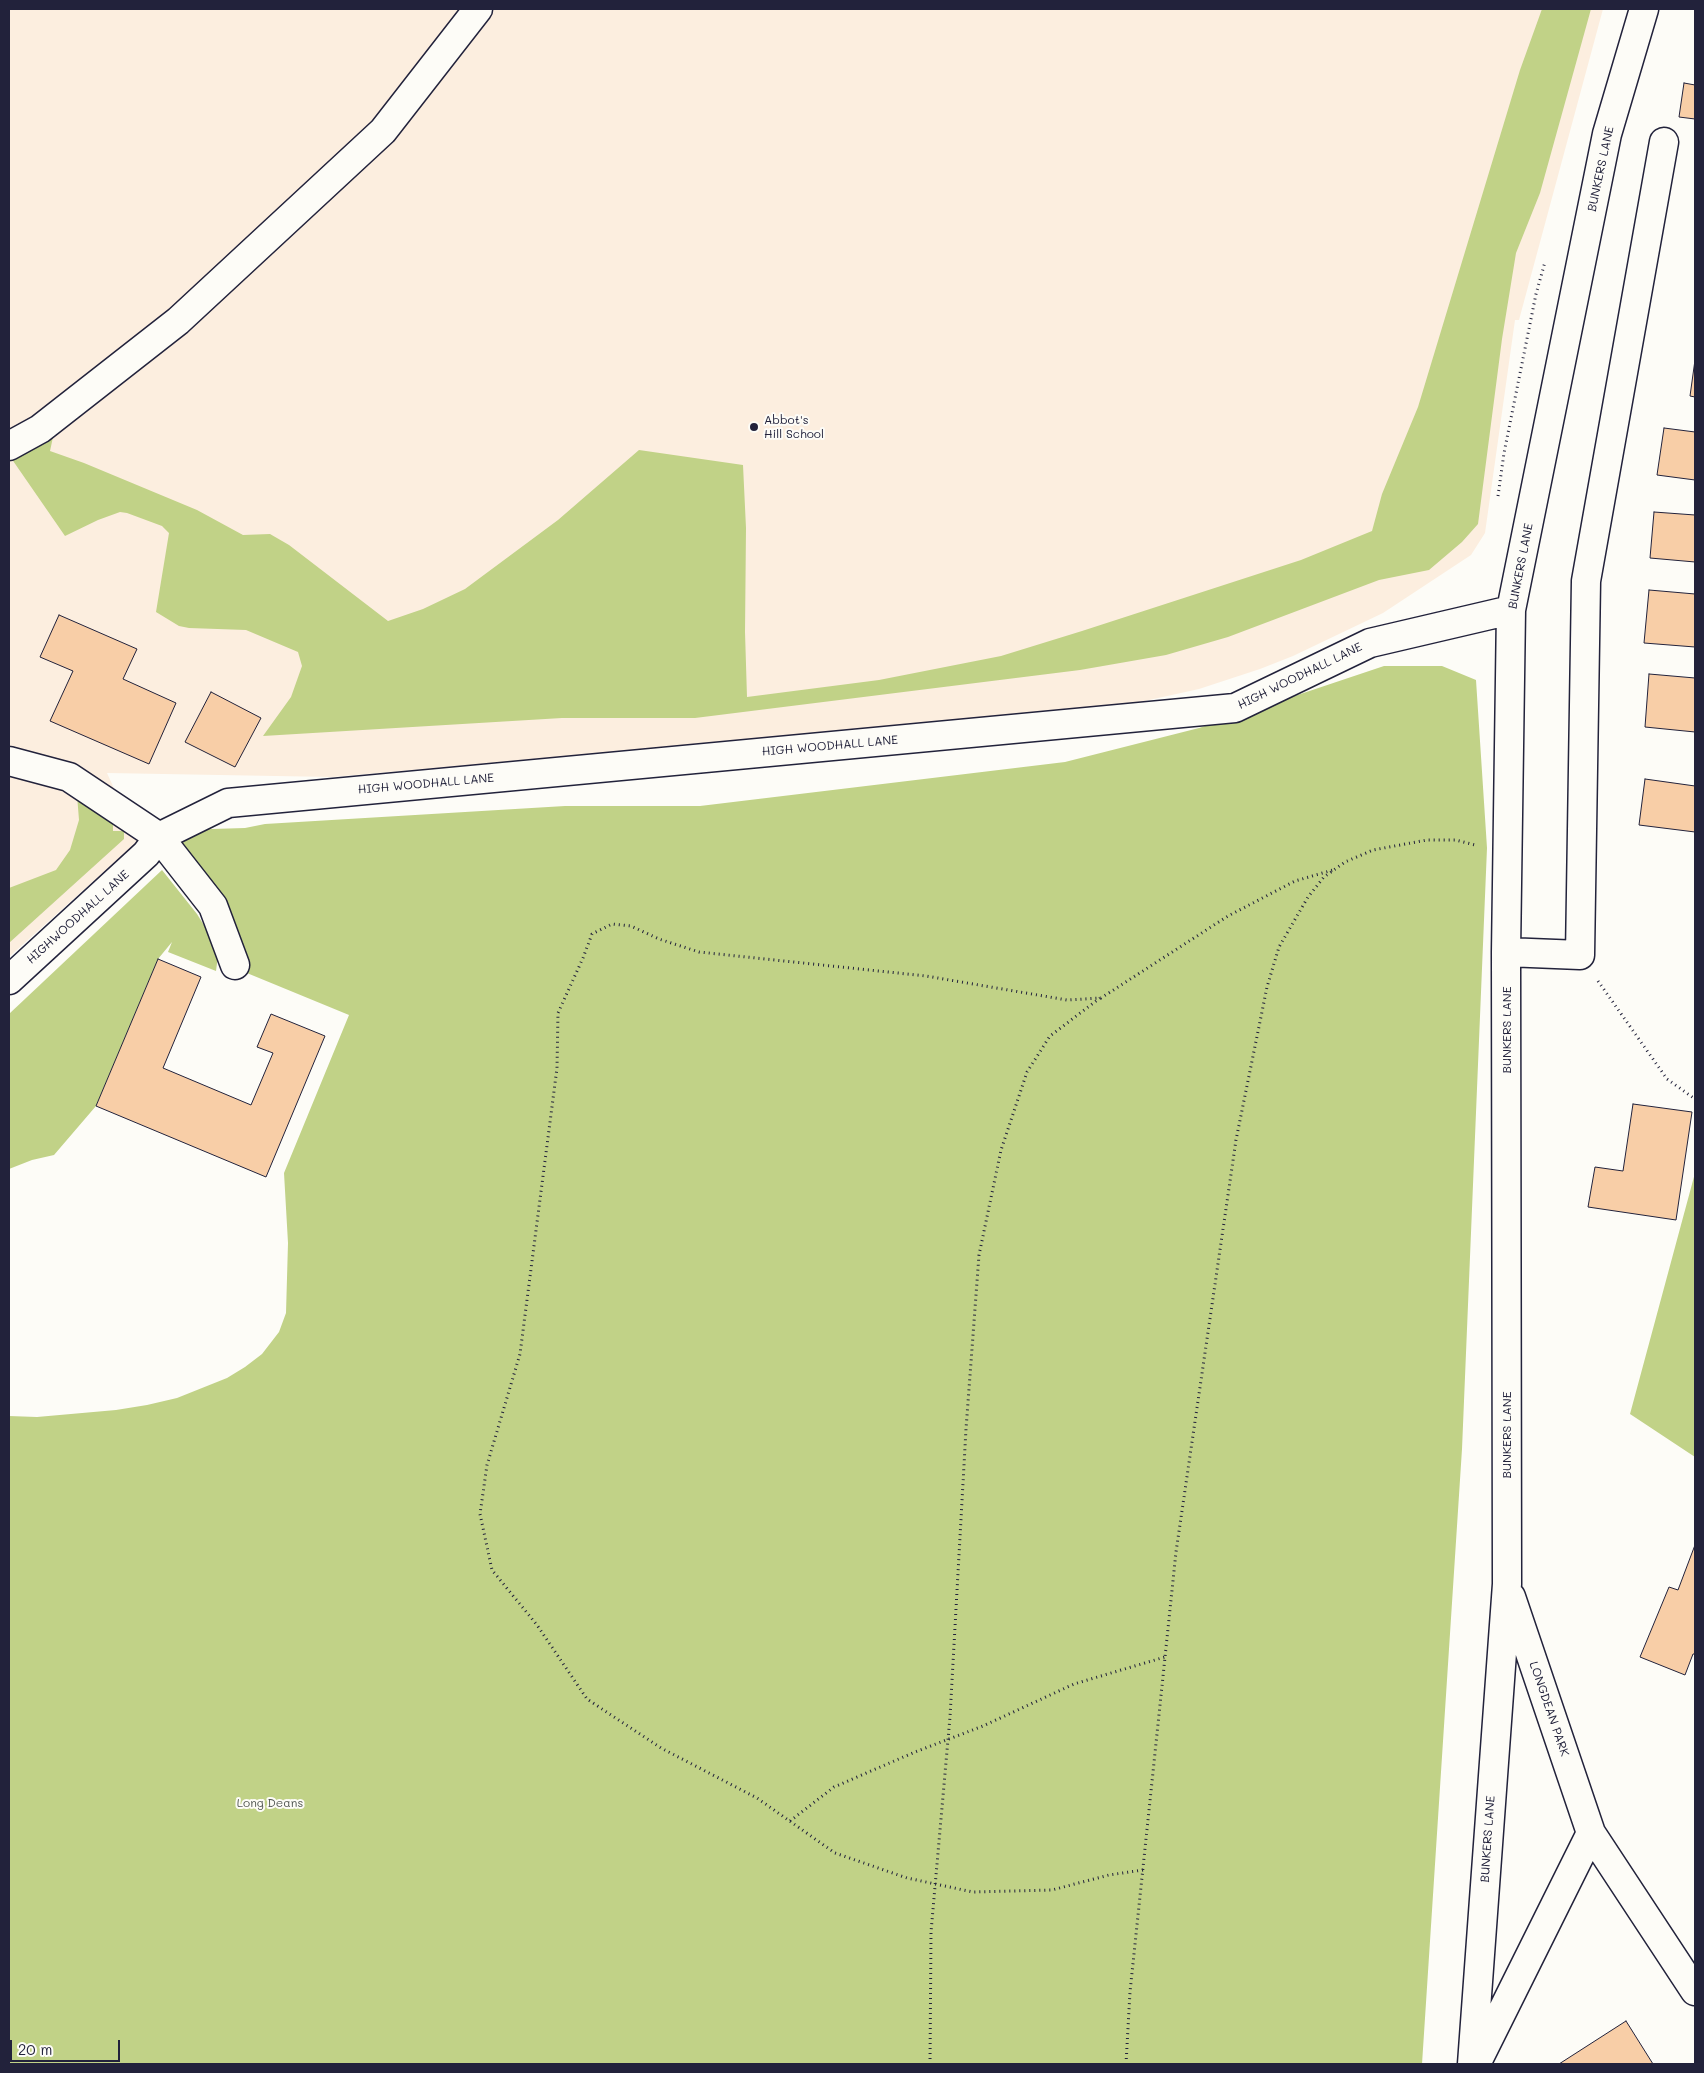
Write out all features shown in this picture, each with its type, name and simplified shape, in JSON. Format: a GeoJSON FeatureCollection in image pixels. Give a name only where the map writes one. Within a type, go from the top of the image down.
{"type":"FeatureCollection","features":[{"type":"Feature","properties":{"kind":"street"},"geometry":{"type":"LineString","coordinates":[[9,446],[40,429],[178,321],[383,131],[478,9]]}},
{"type":"Feature","properties":{"kind":"street","name":"BUNKERS LANE"},"geometry":{"type":"LineString","coordinates":[[1472,2064],[1507,1584],[1506,952],[1511,610],[1607,134],[1644,9]]}},
{"type":"Feature","properties":{"kind":"street"},"geometry":{"type":"LineString","coordinates":[[1506,952],[1580,955],[1586,581],[1664,142]]}},
{"type":"Feature","properties":{"kind":"street","name":"HIGH WOODHALL LANE"},"geometry":{"type":"LineString","coordinates":[[152,845],[228,803],[1235,708],[1370,643],[1511,610]]}},
{"type":"Feature","properties":{"kind":"street"},"geometry":{"type":"LineString","coordinates":[[9,761],[69,777],[152,845],[213,906],[235,965]]}},
{"type":"Feature","properties":{"kind":"street","name":"HIGHWOODHALL LANE"},"geometry":{"type":"LineString","coordinates":[[9,980],[152,845]]}},
{"type":"Feature","properties":{"kind":"street","name":"LONGDEAN PARK"},"geometry":{"type":"LineString","coordinates":[[1507,1584],[1591,1834],[1695,1991]]}},
{"type":"Feature","properties":{"kind":"street"},"geometry":{"type":"LineString","coordinates":[[1476,2064],[1591,1834]]}},
{"type":"Feature","properties":{"kind":"path"},"geometry":{"type":"LineString","coordinates":[[1126,2064],[1130,1992],[1176,1552],[1234,1150],[1267,987],[1279,947],[1295,918],[1324,877],[1345,862],[1373,850],[1428,840],[1456,840],[1487,848],[1508,863]]}},
{"type":"Feature","properties":{"kind":"path"},"geometry":{"type":"LineString","coordinates":[[930,2064],[931,1932],[947,1740],[966,1429],[979,1255],[1001,1150],[1027,1072],[1050,1036],[1100,998],[1228,916],[1295,881],[1334,870]]}},
{"type":"Feature","properties":{"kind":"path"},"geometry":{"type":"LineString","coordinates":[[1100,998],[1067,1000],[926,976],[699,952],[659,939],[631,926],[612,924],[592,934],[584,958],[558,1013],[557,1068],[520,1354],[487,1465],[480,1514],[492,1570],[536,1625],[587,1699],[661,1748],[757,1798],[835,1853],[907,1878],[973,1892],[1052,1890],[1109,1875],[1143,1870]]}},
{"type":"Feature","properties":{"kind":"path"},"geometry":{"type":"LineString","coordinates":[[1580,955],[1667,1079],[1695,1099]]}},
{"type":"Feature","properties":{"kind":"path"},"geometry":{"type":"LineString","coordinates":[[790,1821],[834,1787],[983,1726],[1074,1684],[1165,1657]]}},
{"type":"Feature","properties":{"kind":"shaded area","name":"Abbot's Hill School"},"geometry":{"type":"Polygon","coordinates":[[[9,9],[1603,9],[1519,320],[1515,320],[1485,533],[1471,555],[1383,613],[1293,656],[1260,669],[1199,689],[1131,704],[748,752],[650,757],[575,756],[332,777],[107,773],[138,841],[9,957],[9,9]]]}},
{"type":"Feature","properties":{"kind":"green space"},"geometry":{"type":"Polygon","coordinates":[[[1542,9],[1591,9],[1540,193],[1516,253],[1502,339],[1478,524],[1462,542],[1429,570],[1379,580],[1228,637],[1166,655],[1080,670],[695,718],[562,718],[263,736],[291,697],[302,666],[298,652],[246,630],[179,626],[156,612],[169,533],[162,526],[120,512],[65,536],[9,455],[32,439],[53,437],[50,451],[84,463],[197,510],[243,535],[270,534],[289,545],[388,621],[423,609],[465,589],[558,520],[639,450],[743,465],[746,528],[745,632],[747,697],[879,680],[1001,656],[1301,560],[1372,531],[1382,494],[1418,407],[1520,70],[1542,9]]]}},
{"type":"Feature","properties":{"kind":"green space","name":"Long Deans"},"geometry":{"type":"Polygon","coordinates":[[[1384,666],[1442,666],[1476,680],[1487,848],[1462,1449],[1422,2064],[9,2064],[9,1416],[37,1417],[116,1410],[177,1398],[227,1378],[262,1354],[279,1332],[286,1313],[288,1243],[284,1173],[349,1015],[242,971],[209,880],[180,841],[178,830],[245,828],[265,824],[565,806],[700,806],[1065,762],[1199,728],[1384,666]]]}},
{"type":"Feature","properties":{"kind":"green space"},"geometry":{"type":"Polygon","coordinates":[[[77,795],[113,818],[113,831],[124,831],[124,839],[9,943],[9,888],[56,870],[70,850],[79,820],[77,795]]]}},
{"type":"Feature","properties":{"kind":"green space"},"geometry":{"type":"Polygon","coordinates":[[[162,870],[197,914],[212,938],[218,956],[216,971],[168,952],[172,942],[158,959],[96,1106],[54,1155],[32,1160],[9,1169],[9,1014],[162,870]]]}},
{"type":"Feature","properties":{"kind":"green space"},"geometry":{"type":"Polygon","coordinates":[[[1695,1173],[1695,1457],[1630,1414],[1695,1173]]]}},
{"type":"Feature","properties":{"kind":"building"},"geometry":{"type":"Polygon","coordinates":[[[1684,83],[1695,85],[1695,119],[1679,117],[1684,83]]]}},
{"type":"Feature","properties":{"kind":"building"},"geometry":{"type":"Polygon","coordinates":[[[1695,360],[1695,397],[1690,396],[1695,360]]]}},
{"type":"Feature","properties":{"kind":"building"},"geometry":{"type":"Polygon","coordinates":[[[1664,428],[1695,432],[1695,480],[1657,475],[1664,428]]]}},
{"type":"Feature","properties":{"kind":"building"},"geometry":{"type":"Polygon","coordinates":[[[1654,512],[1695,515],[1695,562],[1650,558],[1654,512]]]}},
{"type":"Feature","properties":{"kind":"building"},"geometry":{"type":"Polygon","coordinates":[[[1649,590],[1695,594],[1695,647],[1644,643],[1649,590]]]}},
{"type":"Feature","properties":{"kind":"building"},"geometry":{"type":"Polygon","coordinates":[[[59,615],[137,649],[123,679],[176,703],[149,764],[50,721],[73,671],[40,657],[59,615]]]}},
{"type":"Feature","properties":{"kind":"building"},"geometry":{"type":"Polygon","coordinates":[[[1649,674],[1695,678],[1695,732],[1645,727],[1649,674]]]}},
{"type":"Feature","properties":{"kind":"building"},"geometry":{"type":"Polygon","coordinates":[[[211,692],[261,718],[235,767],[185,742],[211,692]]]}},
{"type":"Feature","properties":{"kind":"building"},"geometry":{"type":"Polygon","coordinates":[[[1645,779],[1695,786],[1695,832],[1639,825],[1645,779]]]}},
{"type":"Feature","properties":{"kind":"building"},"geometry":{"type":"Polygon","coordinates":[[[158,959],[201,977],[163,1068],[251,1105],[273,1053],[257,1047],[271,1014],[325,1036],[266,1177],[96,1106],[158,959]]]}},
{"type":"Feature","properties":{"kind":"building"},"geometry":{"type":"Polygon","coordinates":[[[1633,1104],[1692,1112],[1676,1220],[1588,1207],[1595,1167],[1623,1171],[1633,1104]]]}},
{"type":"Feature","properties":{"kind":"building"},"geometry":{"type":"Polygon","coordinates":[[[1695,1545],[1695,1654],[1693,1654],[1685,1675],[1640,1657],[1669,1587],[1678,1590],[1695,1545]]]}},
{"type":"Feature","properties":{"kind":"building"},"geometry":{"type":"Polygon","coordinates":[[[1626,2021],[1653,2064],[1559,2064],[1626,2021]]]}},
{"type":"Feature","properties":{"kind":"place","name":"Abbot's Hill School"},"geometry":{"type":"Point","coordinates":[754,427]}}]}
